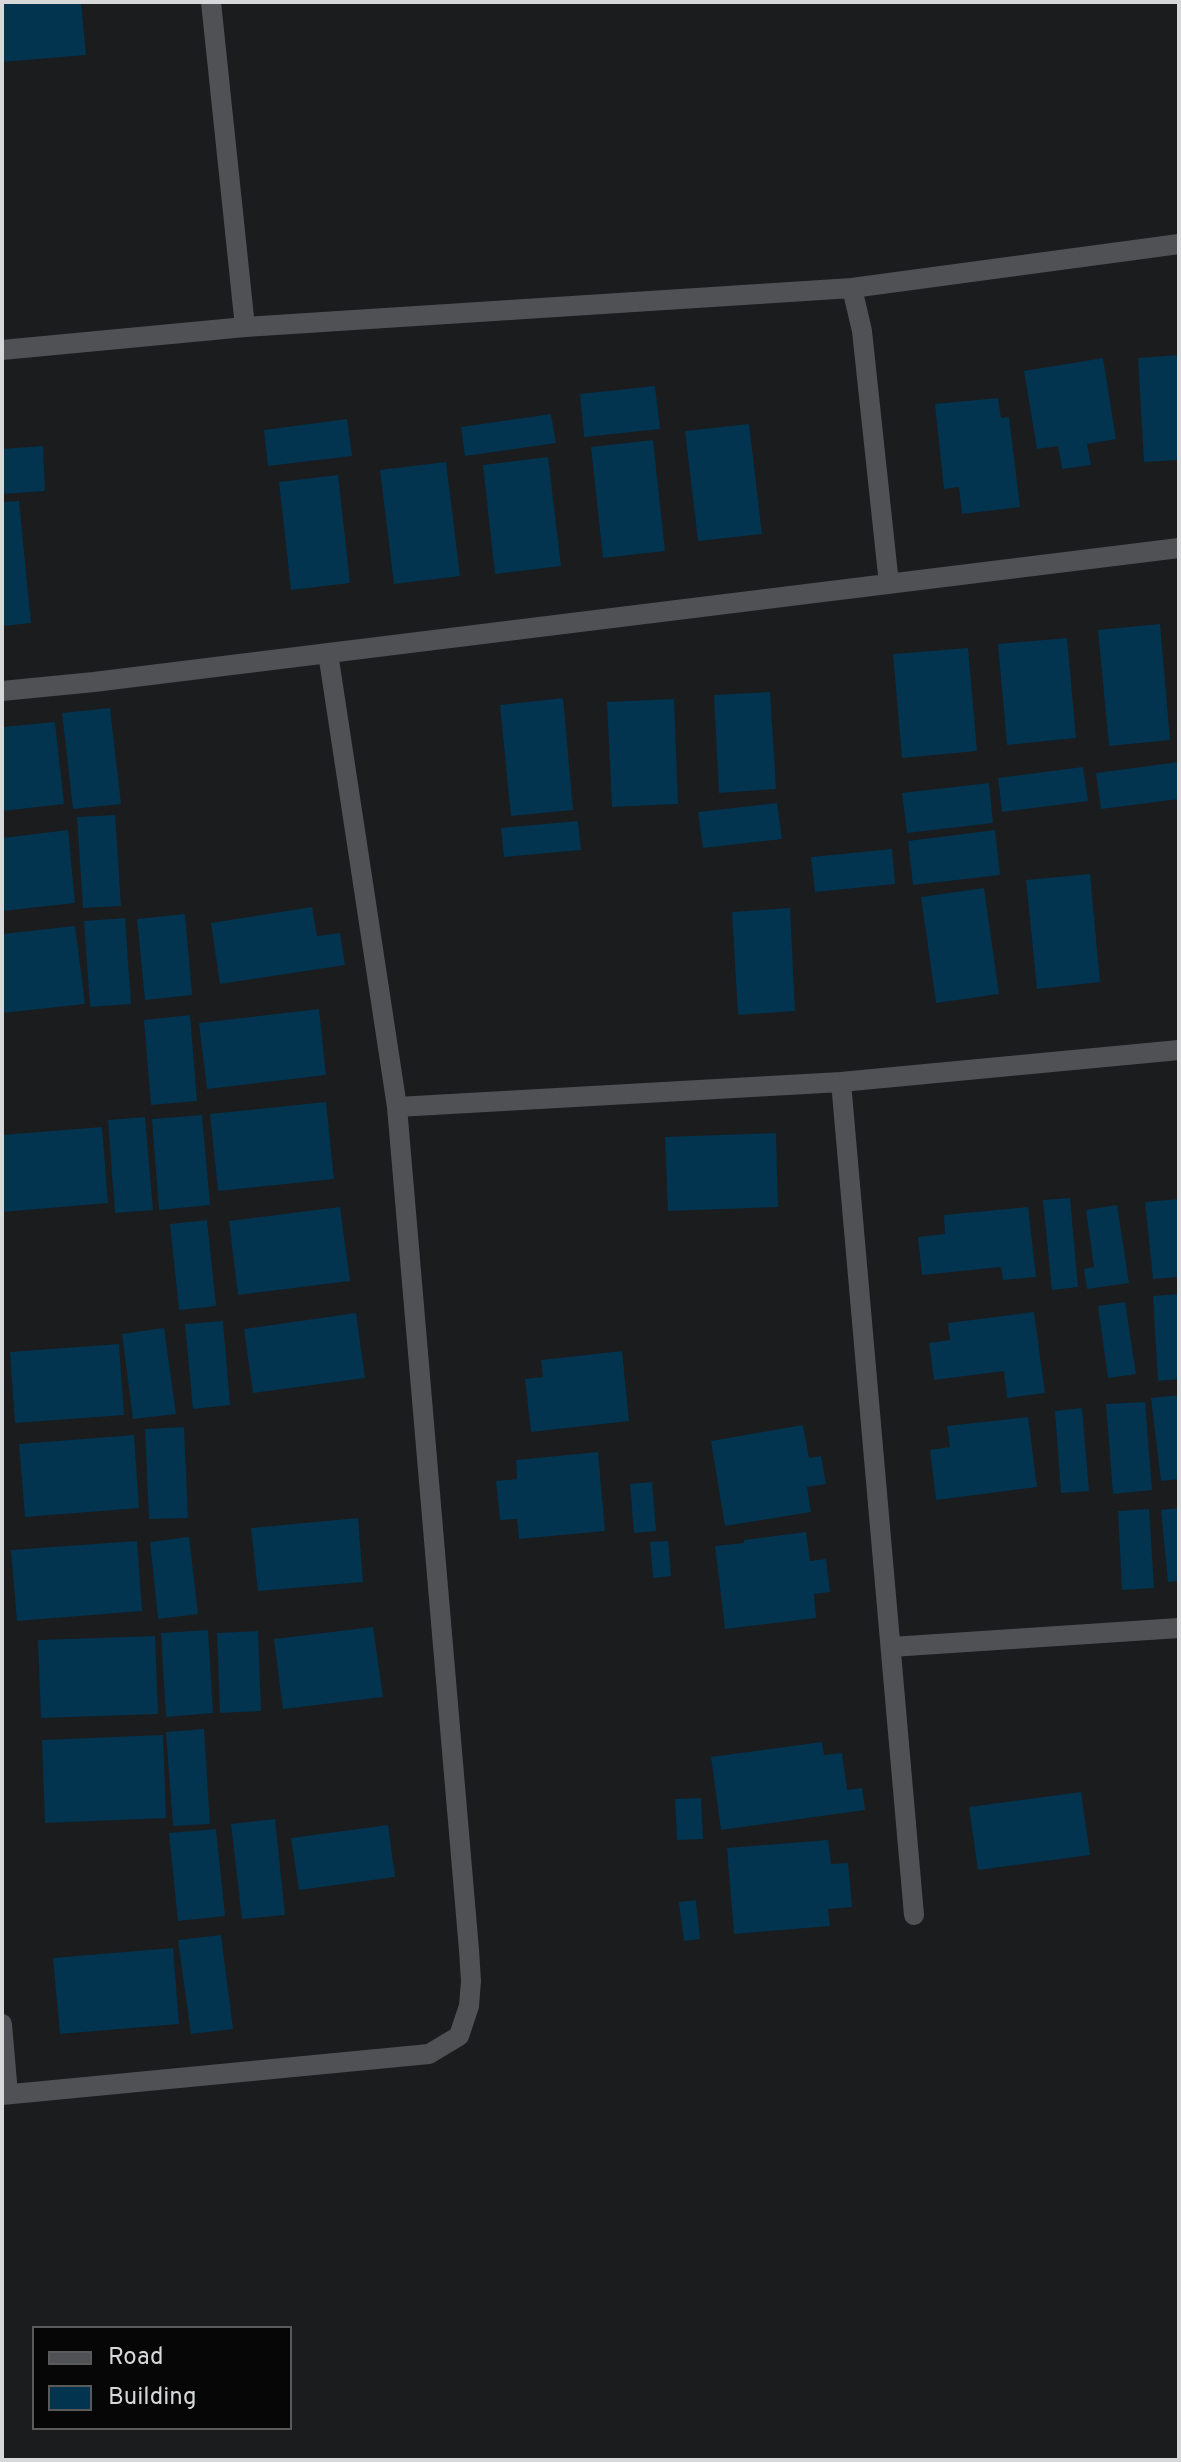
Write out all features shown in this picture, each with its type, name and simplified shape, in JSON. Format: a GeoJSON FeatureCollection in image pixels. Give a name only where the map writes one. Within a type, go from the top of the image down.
{"type":"FeatureCollection","features":[{"type":"Feature","properties":{"kind":"street"},"geometry":{"type":"LineString","coordinates":[[211,2],[245,327]]}},
{"type":"Feature","properties":{"kind":"street"},"geometry":{"type":"LineString","coordinates":[[2,350],[245,327],[852,288],[1179,244]]}},
{"type":"Feature","properties":{"kind":"street"},"geometry":{"type":"LineString","coordinates":[[852,288],[862,331],[889,584]]}},
{"type":"Feature","properties":{"kind":"street"},"geometry":{"type":"LineString","coordinates":[[2,691],[1179,548]]}},
{"type":"Feature","properties":{"kind":"street"},"geometry":{"type":"LineString","coordinates":[[2,2024],[5,2094],[429,2054],[459,2036],[469,2006],[469,1950],[397,1107],[328,653]]}},
{"type":"Feature","properties":{"kind":"street"},"geometry":{"type":"LineString","coordinates":[[397,1107],[841,1082],[1179,1050]]}},
{"type":"Feature","properties":{"kind":"street"},"geometry":{"type":"LineString","coordinates":[[841,1082],[914,1915]]}},
{"type":"Feature","properties":{"kind":"street"},"geometry":{"type":"LineString","coordinates":[[891,1647],[1179,1628]]}},
{"type":"Feature","properties":{"kind":"building"},"geometry":{"type":"Polygon","coordinates":[[[2,2],[81,2],[86,55],[2,62],[2,2]]]}},
{"type":"Feature","properties":{"kind":"building"},"geometry":{"type":"Polygon","coordinates":[[[1179,355],[1179,460],[1144,462],[1138,358],[1179,355]]]}},
{"type":"Feature","properties":{"kind":"building"},"geometry":{"type":"Polygon","coordinates":[[[1103,358],[1116,439],[1087,444],[1091,465],[1062,469],[1058,446],[1037,449],[1024,371],[1103,358]]]}},
{"type":"Feature","properties":{"kind":"building"},"geometry":{"type":"Polygon","coordinates":[[[655,386],[660,429],[584,437],[580,394],[655,386]]]}},
{"type":"Feature","properties":{"kind":"building"},"geometry":{"type":"Polygon","coordinates":[[[998,398],[1001,418],[1009,417],[1020,507],[962,514],[959,487],[944,489],[935,404],[998,398]]]}},
{"type":"Feature","properties":{"kind":"building"},"geometry":{"type":"Polygon","coordinates":[[[551,414],[556,443],[465,456],[461,427],[551,414]]]}},
{"type":"Feature","properties":{"kind":"building"},"geometry":{"type":"Polygon","coordinates":[[[347,419],[352,456],[268,466],[264,430],[347,419]]]}},
{"type":"Feature","properties":{"kind":"building"},"geometry":{"type":"Polygon","coordinates":[[[749,424],[762,534],[698,541],[685,431],[749,424]]]}},
{"type":"Feature","properties":{"kind":"building"},"geometry":{"type":"Polygon","coordinates":[[[653,440],[665,551],[603,558],[591,447],[653,440]]]}},
{"type":"Feature","properties":{"kind":"building"},"geometry":{"type":"Polygon","coordinates":[[[43,446],[45,491],[2,494],[2,449],[43,446]]]}},
{"type":"Feature","properties":{"kind":"building"},"geometry":{"type":"Polygon","coordinates":[[[548,457],[561,566],[495,574],[483,465],[548,457]]]}},
{"type":"Feature","properties":{"kind":"building"},"geometry":{"type":"Polygon","coordinates":[[[446,462],[460,576],[394,584],[380,470],[446,462]]]}},
{"type":"Feature","properties":{"kind":"building"},"geometry":{"type":"Polygon","coordinates":[[[338,475],[350,583],[291,590],[279,482],[338,475]]]}},
{"type":"Feature","properties":{"kind":"building"},"geometry":{"type":"Polygon","coordinates":[[[19,501],[31,623],[2,626],[2,502],[19,501]]]}},
{"type":"Feature","properties":{"kind":"building"},"geometry":{"type":"Polygon","coordinates":[[[1160,624],[1170,740],[1109,746],[1098,630],[1160,624]]]}},
{"type":"Feature","properties":{"kind":"building"},"geometry":{"type":"Polygon","coordinates":[[[1067,638],[1076,738],[1007,745],[998,644],[1067,638]]]}},
{"type":"Feature","properties":{"kind":"building"},"geometry":{"type":"Polygon","coordinates":[[[968,648],[977,751],[902,758],[893,654],[968,648]]]}},
{"type":"Feature","properties":{"kind":"building"},"geometry":{"type":"Polygon","coordinates":[[[770,692],[776,789],[719,793],[714,695],[770,692]]]}},
{"type":"Feature","properties":{"kind":"building"},"geometry":{"type":"Polygon","coordinates":[[[563,698],[573,810],[511,816],[500,705],[563,698]]]}},
{"type":"Feature","properties":{"kind":"building"},"geometry":{"type":"Polygon","coordinates":[[[674,699],[678,804],[612,807],[607,702],[674,699]]]}},
{"type":"Feature","properties":{"kind":"building"},"geometry":{"type":"Polygon","coordinates":[[[110,708],[121,804],[73,809],[62,713],[110,708]]]}},
{"type":"Feature","properties":{"kind":"building"},"geometry":{"type":"Polygon","coordinates":[[[55,722],[64,804],[2,811],[2,727],[55,722]]]}},
{"type":"Feature","properties":{"kind":"building"},"geometry":{"type":"Polygon","coordinates":[[[1179,762],[1179,799],[1101,809],[1096,773],[1179,762]]]}},
{"type":"Feature","properties":{"kind":"building"},"geometry":{"type":"Polygon","coordinates":[[[1083,767],[1088,801],[1002,812],[998,778],[1083,767]]]}},
{"type":"Feature","properties":{"kind":"building"},"geometry":{"type":"Polygon","coordinates":[[[989,783],[993,823],[907,833],[902,793],[989,783]]]}},
{"type":"Feature","properties":{"kind":"building"},"geometry":{"type":"Polygon","coordinates":[[[777,803],[782,839],[703,848],[698,812],[777,803]]]}},
{"type":"Feature","properties":{"kind":"building"},"geometry":{"type":"Polygon","coordinates":[[[115,815],[121,906],[83,908],[77,817],[115,815]]]}},
{"type":"Feature","properties":{"kind":"building"},"geometry":{"type":"Polygon","coordinates":[[[578,821],[581,850],[504,857],[501,828],[578,821]]]}},
{"type":"Feature","properties":{"kind":"building"},"geometry":{"type":"Polygon","coordinates":[[[68,830],[75,903],[2,911],[2,838],[68,830]]]}},
{"type":"Feature","properties":{"kind":"building"},"geometry":{"type":"Polygon","coordinates":[[[995,830],[1000,875],[913,885],[908,841],[995,830]]]}},
{"type":"Feature","properties":{"kind":"building"},"geometry":{"type":"Polygon","coordinates":[[[892,849],[895,884],[815,892],[811,857],[892,849]]]}},
{"type":"Feature","properties":{"kind":"building"},"geometry":{"type":"Polygon","coordinates":[[[1090,874],[1100,982],[1037,989],[1026,880],[1090,874]]]}},
{"type":"Feature","properties":{"kind":"building"},"geometry":{"type":"Polygon","coordinates":[[[984,888],[999,994],[936,1003],[921,897],[984,888]]]}},
{"type":"Feature","properties":{"kind":"building"},"geometry":{"type":"Polygon","coordinates":[[[312,907],[317,936],[340,933],[345,965],[220,984],[211,923],[312,907]]]}},
{"type":"Feature","properties":{"kind":"building"},"geometry":{"type":"Polygon","coordinates":[[[790,908],[795,1011],[738,1015],[732,912],[790,908]]]}},
{"type":"Feature","properties":{"kind":"building"},"geometry":{"type":"Polygon","coordinates":[[[185,914],[192,995],[145,1000],[137,919],[185,914]]]}},
{"type":"Feature","properties":{"kind":"building"},"geometry":{"type":"Polygon","coordinates":[[[125,918],[131,1004],[90,1007],[84,921],[125,918]]]}},
{"type":"Feature","properties":{"kind":"building"},"geometry":{"type":"Polygon","coordinates":[[[75,926],[85,1004],[2,1013],[2,934],[75,926]]]}},
{"type":"Feature","properties":{"kind":"building"},"geometry":{"type":"Polygon","coordinates":[[[319,1009],[326,1075],[207,1089],[199,1023],[319,1009]]]}},
{"type":"Feature","properties":{"kind":"building"},"geometry":{"type":"Polygon","coordinates":[[[190,1015],[197,1101],[151,1105],[144,1020],[190,1015]]]}},
{"type":"Feature","properties":{"kind":"building"},"geometry":{"type":"Polygon","coordinates":[[[326,1102],[334,1179],[218,1191],[210,1114],[326,1102]]]}},
{"type":"Feature","properties":{"kind":"building"},"geometry":{"type":"Polygon","coordinates":[[[202,1115],[210,1205],[159,1210],[152,1119],[202,1115]]]}},
{"type":"Feature","properties":{"kind":"building"},"geometry":{"type":"Polygon","coordinates":[[[145,1117],[153,1210],[115,1213],[108,1120],[145,1117]]]}},
{"type":"Feature","properties":{"kind":"building"},"geometry":{"type":"Polygon","coordinates":[[[102,1127],[108,1203],[2,1212],[2,1135],[102,1127]]]}},
{"type":"Feature","properties":{"kind":"building"},"geometry":{"type":"Polygon","coordinates":[[[776,1133],[778,1207],[668,1211],[665,1137],[776,1133]]]}},
{"type":"Feature","properties":{"kind":"building"},"geometry":{"type":"Polygon","coordinates":[[[1070,1198],[1078,1287],[1052,1290],[1043,1200],[1070,1198]]]}},
{"type":"Feature","properties":{"kind":"building"},"geometry":{"type":"Polygon","coordinates":[[[1179,1199],[1179,1277],[1153,1279],[1145,1202],[1179,1199]]]}},
{"type":"Feature","properties":{"kind":"building"},"geometry":{"type":"Polygon","coordinates":[[[1117,1205],[1129,1283],[1087,1289],[1084,1269],[1094,1267],[1086,1210],[1117,1205]]]}},
{"type":"Feature","properties":{"kind":"building"},"geometry":{"type":"Polygon","coordinates":[[[340,1207],[350,1281],[238,1295],[229,1221],[340,1207]]]}},
{"type":"Feature","properties":{"kind":"building"},"geometry":{"type":"Polygon","coordinates":[[[1028,1207],[1036,1277],[1003,1280],[1001,1267],[922,1275],[918,1237],[945,1234],[944,1215],[1028,1207]]]}},
{"type":"Feature","properties":{"kind":"building"},"geometry":{"type":"Polygon","coordinates":[[[207,1220],[216,1306],[179,1310],[170,1224],[207,1220]]]}},
{"type":"Feature","properties":{"kind":"building"},"geometry":{"type":"Polygon","coordinates":[[[1179,1294],[1179,1379],[1158,1381],[1153,1296],[1179,1294]]]}},
{"type":"Feature","properties":{"kind":"building"},"geometry":{"type":"Polygon","coordinates":[[[1125,1302],[1136,1374],[1108,1378],[1098,1306],[1125,1302]]]}},
{"type":"Feature","properties":{"kind":"building"},"geometry":{"type":"Polygon","coordinates":[[[1034,1312],[1045,1393],[1007,1398],[1004,1371],[934,1380],[929,1343],[950,1340],[948,1323],[1034,1312]]]}},
{"type":"Feature","properties":{"kind":"building"},"geometry":{"type":"Polygon","coordinates":[[[356,1313],[365,1378],[253,1393],[244,1329],[356,1313]]]}},
{"type":"Feature","properties":{"kind":"building"},"geometry":{"type":"Polygon","coordinates":[[[223,1321],[230,1405],[193,1409],[185,1324],[223,1321]]]}},
{"type":"Feature","properties":{"kind":"building"},"geometry":{"type":"Polygon","coordinates":[[[164,1328],[176,1414],[133,1419],[122,1334],[164,1328]]]}},
{"type":"Feature","properties":{"kind":"building"},"geometry":{"type":"Polygon","coordinates":[[[119,1344],[124,1415],[15,1423],[10,1352],[119,1344]]]}},
{"type":"Feature","properties":{"kind":"building"},"geometry":{"type":"Polygon","coordinates":[[[622,1351],[629,1421],[531,1432],[525,1379],[543,1377],[541,1360],[622,1351]]]}},
{"type":"Feature","properties":{"kind":"building"},"geometry":{"type":"Polygon","coordinates":[[[1179,1395],[1179,1479],[1161,1481],[1151,1398],[1179,1395]]]}},
{"type":"Feature","properties":{"kind":"building"},"geometry":{"type":"Polygon","coordinates":[[[1145,1402],[1152,1490],[1113,1494],[1106,1404],[1145,1402]]]}},
{"type":"Feature","properties":{"kind":"building"},"geometry":{"type":"Polygon","coordinates":[[[1082,1408],[1089,1491],[1061,1493],[1055,1411],[1082,1408]]]}},
{"type":"Feature","properties":{"kind":"building"},"geometry":{"type":"Polygon","coordinates":[[[1028,1417],[1037,1487],[936,1500],[930,1450],[950,1447],[947,1426],[1028,1417]]]}},
{"type":"Feature","properties":{"kind":"building"},"geometry":{"type":"Polygon","coordinates":[[[803,1425],[809,1458],[821,1456],[826,1484],[807,1487],[811,1512],[725,1526],[711,1441],[803,1425]]]}},
{"type":"Feature","properties":{"kind":"building"},"geometry":{"type":"Polygon","coordinates":[[[184,1427],[188,1518],[149,1519],[145,1429],[184,1427]]]}},
{"type":"Feature","properties":{"kind":"building"},"geometry":{"type":"Polygon","coordinates":[[[134,1435],[139,1508],[25,1517],[19,1444],[134,1435]]]}},
{"type":"Feature","properties":{"kind":"building"},"geometry":{"type":"Polygon","coordinates":[[[598,1452],[605,1531],[519,1539],[517,1519],[500,1520],[496,1481],[517,1479],[516,1460],[598,1452]]]}},
{"type":"Feature","properties":{"kind":"building"},"geometry":{"type":"Polygon","coordinates":[[[652,1482],[656,1531],[634,1533],[630,1484],[652,1482]]]}},
{"type":"Feature","properties":{"kind":"building"},"geometry":{"type":"Polygon","coordinates":[[[1179,1508],[1179,1581],[1168,1582],[1161,1510],[1179,1508]]]}},
{"type":"Feature","properties":{"kind":"building"},"geometry":{"type":"Polygon","coordinates":[[[1149,1509],[1154,1588],[1122,1590],[1118,1511],[1149,1509]]]}},
{"type":"Feature","properties":{"kind":"building"},"geometry":{"type":"Polygon","coordinates":[[[358,1518],[363,1582],[258,1591],[251,1528],[358,1518]]]}},
{"type":"Feature","properties":{"kind":"building"},"geometry":{"type":"Polygon","coordinates":[[[806,1532],[810,1561],[826,1559],[830,1592],[814,1594],[816,1618],[725,1629],[715,1546],[806,1532]]]}},
{"type":"Feature","properties":{"kind":"building"},"geometry":{"type":"Polygon","coordinates":[[[189,1537],[198,1614],[158,1619],[150,1542],[189,1537]]]}},
{"type":"Feature","properties":{"kind":"building"},"geometry":{"type":"Polygon","coordinates":[[[137,1541],[142,1611],[17,1621],[11,1550],[137,1541]]]}},
{"type":"Feature","properties":{"kind":"building"},"geometry":{"type":"Polygon","coordinates":[[[668,1541],[671,1576],[653,1578],[650,1542],[668,1541]]]}},
{"type":"Feature","properties":{"kind":"building"},"geometry":{"type":"Polygon","coordinates":[[[373,1627],[383,1697],[283,1709],[274,1639],[373,1627]]]}},
{"type":"Feature","properties":{"kind":"building"},"geometry":{"type":"Polygon","coordinates":[[[208,1630],[213,1713],[166,1717],[161,1633],[208,1630]]]}},
{"type":"Feature","properties":{"kind":"building"},"geometry":{"type":"Polygon","coordinates":[[[258,1631],[261,1711],[220,1713],[217,1633],[258,1631]]]}},
{"type":"Feature","properties":{"kind":"building"},"geometry":{"type":"Polygon","coordinates":[[[155,1636],[158,1714],[41,1718],[38,1640],[155,1636]]]}},
{"type":"Feature","properties":{"kind":"building"},"geometry":{"type":"Polygon","coordinates":[[[204,1729],[210,1824],[173,1826],[166,1732],[204,1729]]]}},
{"type":"Feature","properties":{"kind":"building"},"geometry":{"type":"Polygon","coordinates":[[[163,1735],[166,1818],[45,1823],[42,1740],[163,1735]]]}},
{"type":"Feature","properties":{"kind":"building"},"geometry":{"type":"Polygon","coordinates":[[[822,1742],[824,1755],[842,1753],[847,1790],[862,1788],[865,1810],[721,1830],[711,1757],[822,1742]]]}},
{"type":"Feature","properties":{"kind":"building"},"geometry":{"type":"Polygon","coordinates":[[[1081,1792],[1090,1855],[978,1870],[969,1807],[1081,1792]]]}},
{"type":"Feature","properties":{"kind":"building"},"geometry":{"type":"Polygon","coordinates":[[[701,1798],[703,1839],[677,1840],[675,1799],[701,1798]]]}},
{"type":"Feature","properties":{"kind":"building"},"geometry":{"type":"Polygon","coordinates":[[[275,1819],[285,1915],[242,1919],[231,1824],[275,1819]]]}},
{"type":"Feature","properties":{"kind":"building"},"geometry":{"type":"Polygon","coordinates":[[[388,1825],[395,1877],[299,1890],[291,1838],[388,1825]]]}},
{"type":"Feature","properties":{"kind":"building"},"geometry":{"type":"Polygon","coordinates":[[[216,1829],[225,1916],[178,1921],[169,1833],[216,1829]]]}},
{"type":"Feature","properties":{"kind":"building"},"geometry":{"type":"Polygon","coordinates":[[[828,1840],[831,1864],[848,1863],[852,1907],[828,1909],[830,1926],[734,1934],[727,1848],[828,1840]]]}},
{"type":"Feature","properties":{"kind":"building"},"geometry":{"type":"Polygon","coordinates":[[[696,1900],[700,1939],[684,1941],[679,1902],[696,1900]]]}},
{"type":"Feature","properties":{"kind":"building"},"geometry":{"type":"Polygon","coordinates":[[[221,1935],[233,2029],[191,2034],[178,1940],[221,1935]]]}},
{"type":"Feature","properties":{"kind":"building"},"geometry":{"type":"Polygon","coordinates":[[[173,1948],[179,2024],[60,2034],[53,1958],[173,1948]]]}}]}
